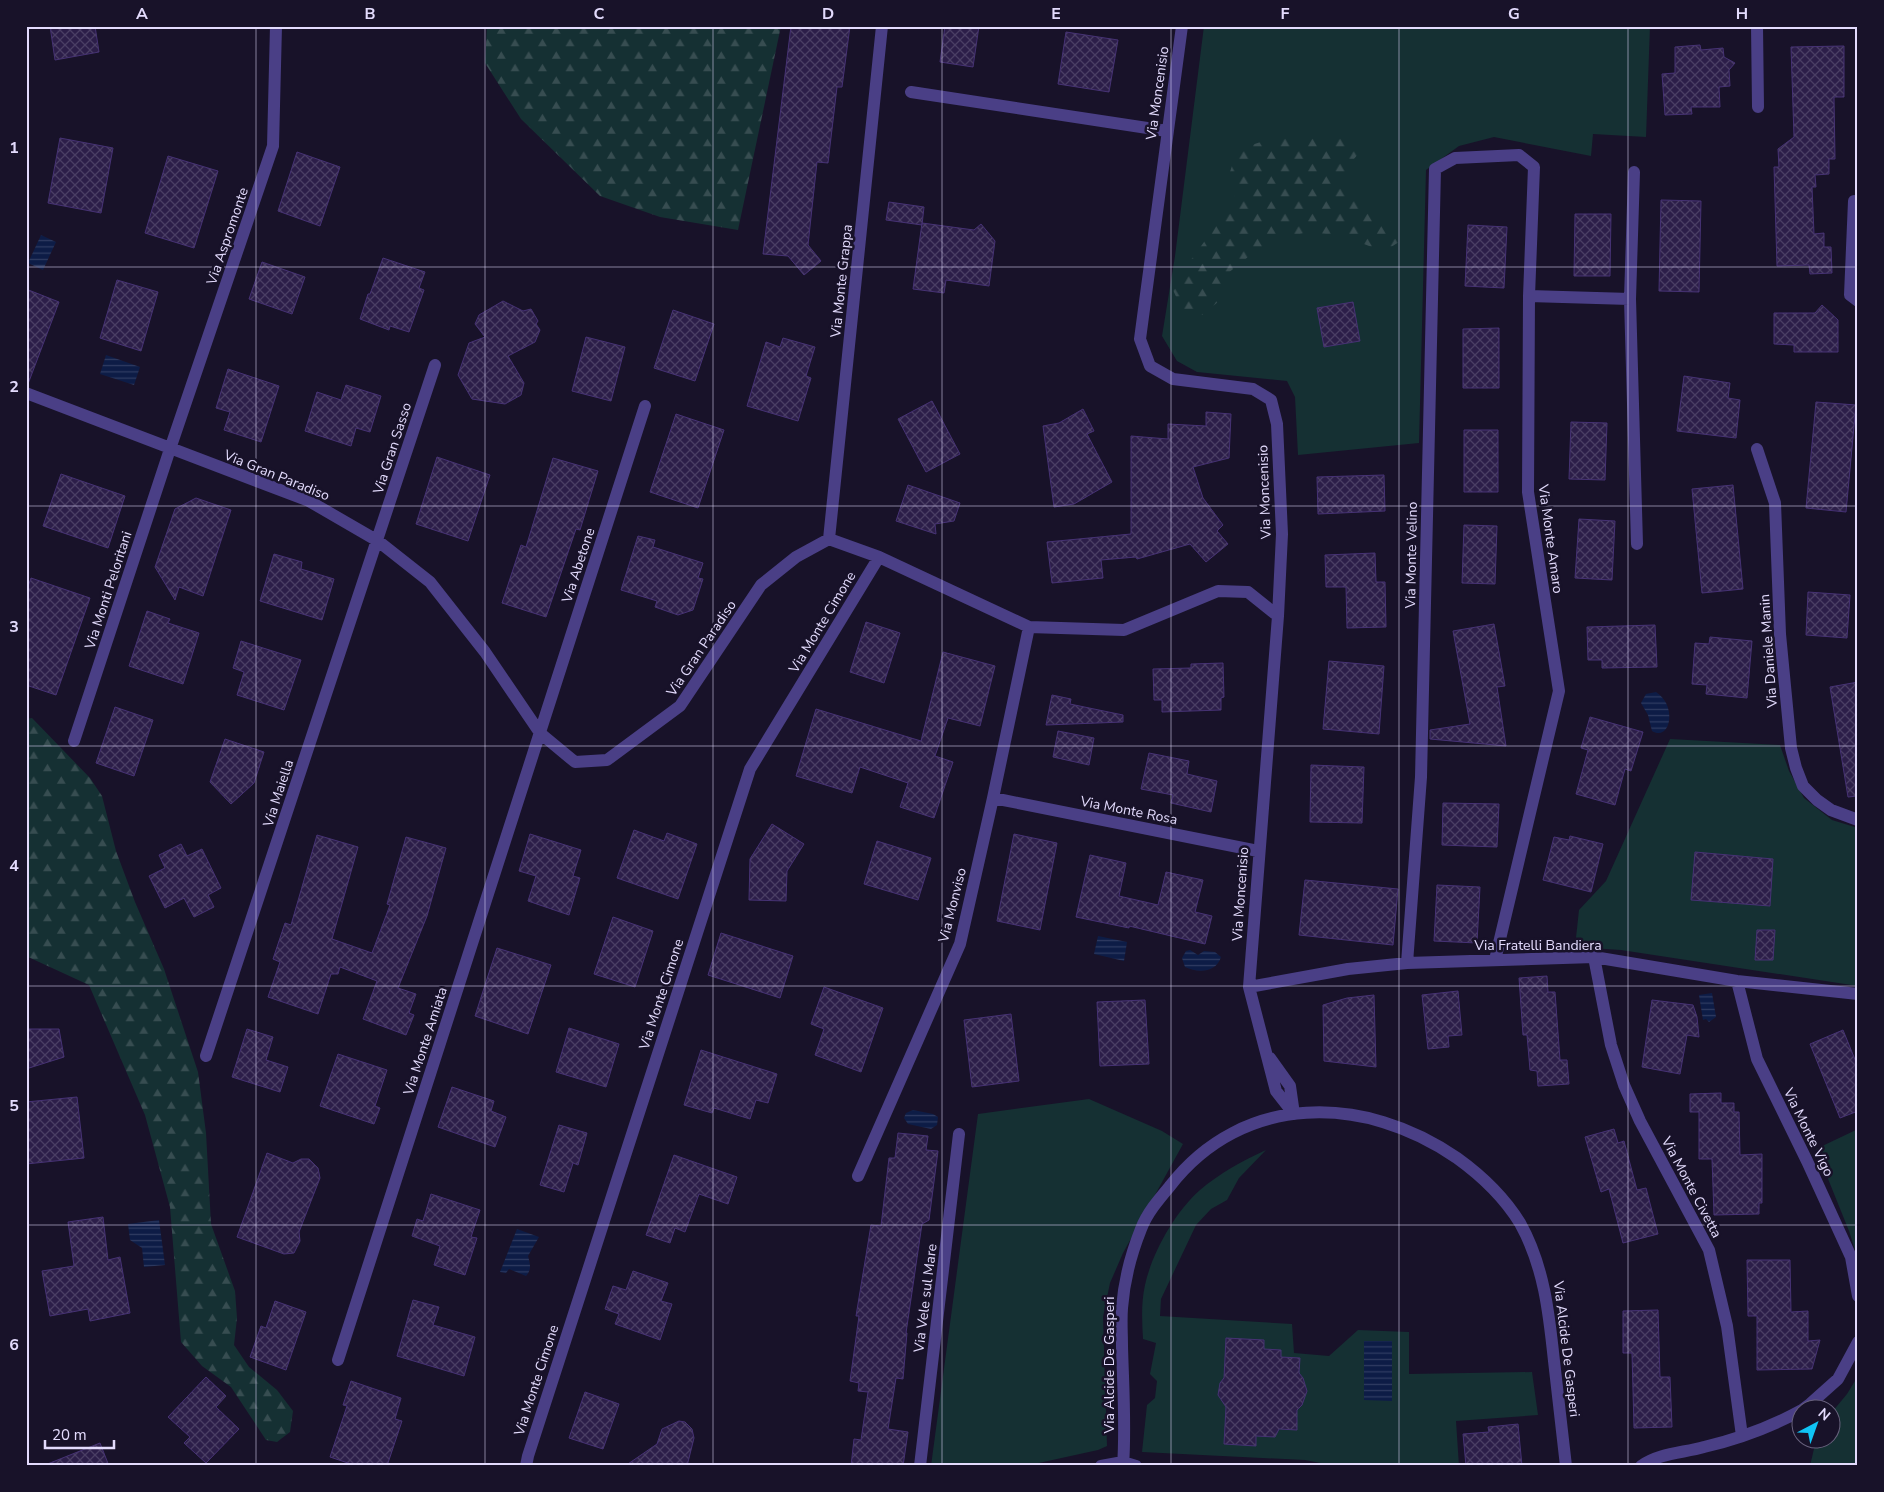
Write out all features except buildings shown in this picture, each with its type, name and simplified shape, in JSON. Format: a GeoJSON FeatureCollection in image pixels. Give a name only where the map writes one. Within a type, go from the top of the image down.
{"type":"FeatureCollection","features":[{"type":"Feature","properties":{"kind":"street","name":"Via Aspromonte"},"geometry":{"type":"LineString","coordinates":[[170,449],[273,146],[276,26]]}},
{"type":"Feature","properties":{"kind":"street","name":"Via Monte Grappa"},"geometry":{"type":"LineString","coordinates":[[829,539],[882,26]]}},
{"type":"Feature","properties":{"kind":"street","name":"Via Moncenisio"},"geometry":{"type":"LineString","coordinates":[[1182,26],[1140,339],[1150,366],[1173,378],[1252,389],[1271,400],[1277,424],[1282,534],[1278,616],[1258,851],[1249,987],[1276,1091],[1294,1114]]}},
{"type":"Feature","properties":{"kind":"street"},"geometry":{"type":"LineString","coordinates":[[1757,26],[1758,107]]}},
{"type":"Feature","properties":{"kind":"street"},"geometry":{"type":"LineString","coordinates":[[911,92],[1167,131]]}},
{"type":"Feature","properties":{"kind":"street","name":"Via Monte Amaro"},"geometry":{"type":"LineString","coordinates":[[1455,158],[1520,155],[1534,167],[1530,296],[1528,492],[1559,691],[1496,960]]}},
{"type":"Feature","properties":{"kind":"street","name":"Via Monte Velino"},"geometry":{"type":"LineString","coordinates":[[1406,964],[1421,777],[1435,169],[1455,158]]}},
{"type":"Feature","properties":{"kind":"street"},"geometry":{"type":"LineString","coordinates":[[1634,172],[1630,299],[1637,544]]}},
{"type":"Feature","properties":{"kind":"street"},"geometry":{"type":"LineString","coordinates":[[1854,202],[1850,295],[1858,301]]}},
{"type":"Feature","properties":{"kind":"street"},"geometry":{"type":"LineString","coordinates":[[1530,296],[1630,299]]}},
{"type":"Feature","properties":{"kind":"street","name":"Via Gran Sasso"},"geometry":{"type":"LineString","coordinates":[[378,541],[435,365]]}},
{"type":"Feature","properties":{"kind":"street","name":"Via Gran Paradiso"},"geometry":{"type":"LineString","coordinates":[[26,394],[309,501],[378,541],[430,582],[485,652],[540,733],[575,762],[606,760],[680,706],[762,586],[796,557],[829,539]]}},
{"type":"Feature","properties":{"kind":"street","name":"Via Abetone"},"geometry":{"type":"LineString","coordinates":[[540,733],[645,406]]}},
{"type":"Feature","properties":{"kind":"street","name":"Via Monti Peloritani"},"geometry":{"type":"LineString","coordinates":[[74,741],[170,449]]}},
{"type":"Feature","properties":{"kind":"street","name":"Via Daniele Manin"},"geometry":{"type":"LineString","coordinates":[[1757,449],[1775,503],[1780,634],[1791,748],[1796,768],[1803,786],[1817,800],[1831,810],[1858,820]]}},
{"type":"Feature","properties":{"kind":"street"},"geometry":{"type":"LineString","coordinates":[[829,539],[879,556],[1030,627],[1124,630],[1218,591],[1248,592],[1278,616]]}},
{"type":"Feature","properties":{"kind":"street","name":"Via Maiella"},"geometry":{"type":"LineString","coordinates":[[206,1056],[378,541]]}},
{"type":"Feature","properties":{"kind":"street","name":"Via Monte Cimone"},"geometry":{"type":"LineString","coordinates":[[526,1466],[530,1446],[750,769],[879,556]]}},
{"type":"Feature","properties":{"kind":"street","name":"Via Monviso"},"geometry":{"type":"LineString","coordinates":[[858,1176],[960,944],[1030,627]]}},
{"type":"Feature","properties":{"kind":"street","name":"Via Monte Amiata"},"geometry":{"type":"LineString","coordinates":[[338,1360],[540,733]]}},
{"type":"Feature","properties":{"kind":"street","name":"Via Monte Rosa"},"geometry":{"type":"LineString","coordinates":[[993,798],[1258,851]]}},
{"type":"Feature","properties":{"kind":"street","name":"Via Fratelli Bandiera"},"geometry":{"type":"LineString","coordinates":[[1249,987],[1348,969],[1406,964],[1594,957],[1737,981],[1858,994]]}},
{"type":"Feature","properties":{"kind":"street","name":"Via Monte Civetta"},"geometry":{"type":"LineString","coordinates":[[1594,957],[1611,1045],[1624,1085],[1640,1121],[1709,1250],[1727,1326],[1742,1436]]}},
{"type":"Feature","properties":{"kind":"street","name":"Via Monte Vigo"},"geometry":{"type":"LineString","coordinates":[[1737,981],[1757,1059],[1851,1257],[1858,1296]]}},
{"type":"Feature","properties":{"kind":"street","name":"Via Alcide De Gasperi"},"geometry":{"type":"LineString","coordinates":[[1123,1464],[1122,1309],[1128,1269],[1142,1226],[1157,1202],[1178,1175],[1207,1148],[1224,1136],[1273,1117],[1294,1114],[1346,1114],[1370,1118],[1423,1137],[1466,1164],[1488,1182],[1520,1223],[1542,1274],[1548,1303],[1566,1466]]}},
{"type":"Feature","properties":{"kind":"street","name":"Via Vele sul Mare"},"geometry":{"type":"LineString","coordinates":[[920,1466],[959,1134]]}},
{"type":"Feature","properties":{"kind":"street"},"geometry":{"type":"LineString","coordinates":[[1814,1400],[1838,1379],[1858,1342]]}},
{"type":"Feature","properties":{"kind":"street"},"geometry":{"type":"LineString","coordinates":[[1641,1466],[1661,1456],[1705,1447],[1742,1436],[1792,1415]]}},
{"type":"Feature","properties":{"kind":"street"},"geometry":{"type":"LineString","coordinates":[[1101,1466],[1123,1464],[1136,1466]]}},
{"type":"Feature","properties":{"kind":"green space"},"geometry":{"type":"Polygon","coordinates":[[[487,26],[781,26],[738,230],[660,217],[600,196],[521,119],[485,63],[487,26]]]}},
{"type":"Feature","properties":{"kind":"green space"},"geometry":{"type":"Polygon","coordinates":[[[1204,26],[1650,26],[1646,137],[1593,134],[1591,156],[1494,137],[1459,146],[1426,170],[1419,443],[1298,455],[1295,397],[1287,381],[1197,372],[1177,361],[1162,336],[1175,256],[1204,26]]]}},
{"type":"Feature","properties":{"kind":"green space"},"geometry":{"type":"Polygon","coordinates":[[[1317,134],[1353,134],[1359,153],[1348,166],[1342,188],[1397,227],[1399,242],[1391,247],[1377,249],[1343,236],[1309,232],[1276,239],[1248,257],[1222,278],[1218,302],[1202,315],[1185,316],[1173,290],[1185,268],[1226,212],[1235,196],[1230,172],[1236,153],[1265,140],[1317,134]]]}},
{"type":"Feature","properties":{"kind":"green space"},"geometry":{"type":"Polygon","coordinates":[[[32,718],[90,778],[102,796],[116,851],[135,902],[164,969],[198,1072],[206,1133],[211,1224],[235,1291],[237,1318],[234,1345],[249,1367],[277,1390],[293,1411],[290,1432],[277,1442],[266,1440],[231,1387],[202,1366],[181,1342],[170,1207],[145,1115],[89,985],[26,956],[26,719],[32,718]]]}},
{"type":"Feature","properties":{"kind":"green space"},"geometry":{"type":"Polygon","coordinates":[[[1670,739],[1780,745],[1789,771],[1804,798],[1832,820],[1858,828],[1858,986],[1621,950],[1575,947],[1579,910],[1606,881],[1670,739]]]}},
{"type":"Feature","properties":{"kind":"green space"},"geometry":{"type":"Polygon","coordinates":[[[1089,1099],[1162,1131],[1183,1144],[1123,1253],[1110,1283],[1103,1317],[1107,1446],[1098,1450],[1025,1466],[931,1466],[978,1114],[1089,1099]]]}},
{"type":"Feature","properties":{"kind":"green space"},"geometry":{"type":"Polygon","coordinates":[[[1858,1129],[1858,1259],[1849,1231],[1816,1149],[1858,1129]]]}},
{"type":"Feature","properties":{"kind":"green space"},"geometry":{"type":"Polygon","coordinates":[[[1266,1150],[1239,1178],[1227,1200],[1211,1209],[1196,1225],[1161,1299],[1160,1316],[1292,1324],[1294,1353],[1329,1356],[1358,1330],[1409,1332],[1409,1374],[1532,1372],[1538,1415],[1456,1421],[1459,1466],[1336,1466],[1305,1460],[1142,1452],[1147,1405],[1155,1398],[1157,1381],[1150,1374],[1156,1343],[1143,1339],[1142,1326],[1144,1292],[1153,1260],[1173,1221],[1200,1190],[1215,1178],[1248,1158],[1266,1150]]]}},
{"type":"Feature","properties":{"kind":"green space"},"geometry":{"type":"Polygon","coordinates":[[[1858,1376],[1858,1466],[1810,1466],[1814,1450],[1842,1450],[1842,1400],[1858,1376]]]}},
{"type":"Feature","properties":{"kind":"water"},"geometry":{"type":"Polygon","coordinates":[[[41,235],[56,242],[43,270],[28,263],[41,235]]]}},
{"type":"Feature","properties":{"kind":"water"},"geometry":{"type":"Polygon","coordinates":[[[106,355],[140,367],[134,385],[100,374],[106,355]]]}},
{"type":"Feature","properties":{"kind":"water"},"geometry":{"type":"Polygon","coordinates":[[[1656,692],[1663,698],[1669,713],[1667,727],[1663,732],[1658,733],[1652,731],[1648,715],[1641,703],[1646,694],[1656,692]]]}},
{"type":"Feature","properties":{"kind":"water"},"geometry":{"type":"Polygon","coordinates":[[[1098,936],[1127,942],[1124,961],[1094,954],[1098,936]]]}},
{"type":"Feature","properties":{"kind":"water"},"geometry":{"type":"Polygon","coordinates":[[[1190,950],[1198,955],[1204,951],[1215,952],[1221,957],[1219,962],[1211,969],[1195,970],[1185,967],[1182,958],[1186,951],[1190,950]]]}},
{"type":"Feature","properties":{"kind":"water"},"geometry":{"type":"Polygon","coordinates":[[[1712,993],[1716,1017],[1709,1022],[1706,1019],[1703,1020],[1699,995],[1712,993]]]}},
{"type":"Feature","properties":{"kind":"water"},"geometry":{"type":"Polygon","coordinates":[[[913,1110],[933,1114],[938,1117],[937,1125],[931,1129],[908,1124],[904,1118],[906,1113],[913,1110]]]}},
{"type":"Feature","properties":{"kind":"water"},"geometry":{"type":"Polygon","coordinates":[[[159,1220],[165,1265],[144,1267],[142,1248],[130,1240],[128,1224],[159,1220]]]}},
{"type":"Feature","properties":{"kind":"water"},"geometry":{"type":"Polygon","coordinates":[[[517,1229],[539,1237],[528,1256],[530,1269],[526,1276],[509,1269],[506,1273],[500,1272],[517,1229]]]}},
{"type":"Feature","properties":{"kind":"water"},"geometry":{"type":"Polygon","coordinates":[[[1364,1341],[1392,1341],[1392,1401],[1364,1400],[1364,1341]]]}}]}
